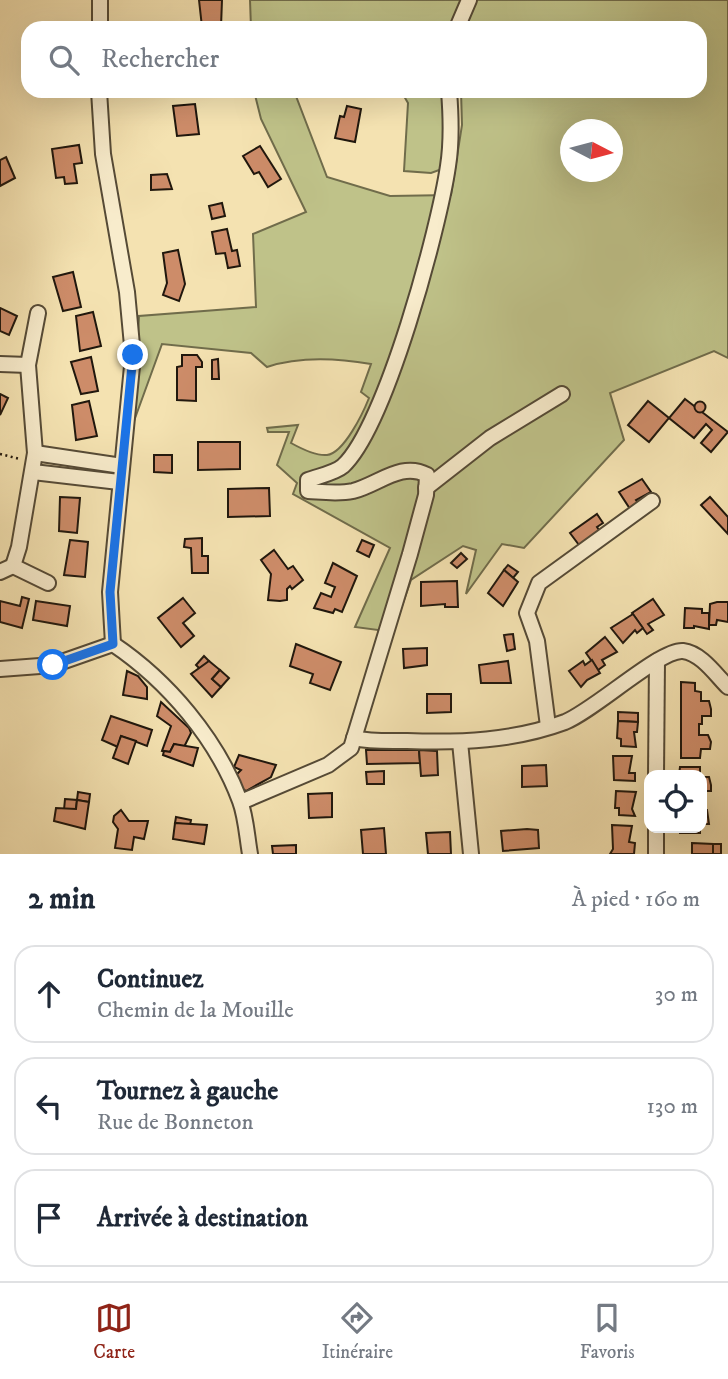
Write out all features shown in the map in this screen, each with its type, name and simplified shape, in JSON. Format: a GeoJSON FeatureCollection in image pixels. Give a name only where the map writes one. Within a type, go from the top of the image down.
{"type":"FeatureCollection","features":[{"type":"Feature","properties":{"kind":"street"},"geometry":{"type":"LineString","coordinates":[[100,0],[100,21]]}},
{"type":"Feature","properties":{"kind":"street"},"geometry":{"type":"LineString","coordinates":[[460,21],[469,0]]}},
{"type":"Feature","properties":{"kind":"street"},"geometry":{"type":"LineString","coordinates":[[99,98],[103,154],[127,292],[133,355],[110,592],[113,644],[153,677],[192,716],[240,802],[250,854]]}},
{"type":"Feature","properties":{"kind":"street"},"geometry":{"type":"LineString","coordinates":[[240,802],[328,765],[351,748],[410,554],[427,474],[419,470],[400,471],[355,491],[334,494],[308,491],[308,480],[341,468],[360,444],[383,392],[418,292],[441,203],[452,125],[450,98]]}},
{"type":"Feature","properties":{"kind":"street"},"geometry":{"type":"LineString","coordinates":[[38,313],[27,365],[34,462],[7,569],[48,583]]}},
{"type":"Feature","properties":{"kind":"street"},"geometry":{"type":"LineString","coordinates":[[0,364],[27,365]]}},
{"type":"Feature","properties":{"kind":"street"},"geometry":{"type":"LineString","coordinates":[[426,488],[489,438],[562,394]]}},
{"type":"Feature","properties":{"kind":"street"},"geometry":{"type":"LineString","coordinates":[[34,462],[122,466]]}},
{"type":"Feature","properties":{"kind":"street"},"geometry":{"type":"LineString","coordinates":[[34,462],[119,482]]}},
{"type":"Feature","properties":{"kind":"street"},"geometry":{"type":"LineString","coordinates":[[548,726],[537,641],[527,612],[539,583],[653,501]]}},
{"type":"Feature","properties":{"kind":"street"},"geometry":{"type":"LineString","coordinates":[[0,669],[53,665],[113,644]]}},
{"type":"Feature","properties":{"kind":"street"},"geometry":{"type":"LineString","coordinates":[[354,738],[486,741],[548,726],[565,721],[605,699],[667,654],[683,651],[697,656],[728,687]]}},
{"type":"Feature","properties":{"kind":"street"},"geometry":{"type":"LineString","coordinates":[[656,770],[657,661]]}},
{"type":"Feature","properties":{"kind":"street"},"geometry":{"type":"LineString","coordinates":[[460,742],[471,854]]}},
{"type":"Feature","properties":{"kind":"street"},"geometry":{"type":"LineString","coordinates":[[656,833],[656,854]]}},
{"type":"Feature","properties":{"kind":"path"},"geometry":{"type":"LineString","coordinates":[[0,454],[34,462]]}},
{"type":"Feature","properties":{"kind":"green space"},"geometry":{"type":"Polygon","coordinates":[[[250,0],[728,0],[728,358],[714,351],[610,393],[624,440],[524,548],[502,544],[466,594],[476,550],[463,546],[411,580],[393,632],[355,627],[390,548],[293,494],[297,483],[277,465],[289,432],[268,432],[267,428],[298,425],[291,443],[318,454],[333,453],[352,431],[369,398],[361,392],[371,364],[318,359],[267,367],[251,353],[162,344],[134,421],[139,316],[256,307],[253,234],[306,212],[261,119],[256,98],[297,98],[327,177],[390,196],[451,195],[462,125],[461,98],[707,98],[707,21],[251,21],[250,0]]]}},
{"type":"Feature","properties":{"kind":"green space"},"geometry":{"type":"Polygon","coordinates":[[[405,98],[445,98],[447,127],[442,169],[431,173],[404,171],[408,103],[405,98]]]}},
{"type":"Feature","properties":{"kind":"building"},"geometry":{"type":"Polygon","coordinates":[[[199,0],[222,0],[221,21],[201,21],[199,0]]]}},
{"type":"Feature","properties":{"kind":"building"},"geometry":{"type":"Polygon","coordinates":[[[195,104],[199,134],[177,136],[173,106],[195,104]]]}},
{"type":"Feature","properties":{"kind":"building"},"geometry":{"type":"Polygon","coordinates":[[[347,106],[361,109],[355,142],[335,138],[340,116],[344,117],[347,106]]]}},
{"type":"Feature","properties":{"kind":"building"},"geometry":{"type":"Polygon","coordinates":[[[79,145],[82,163],[74,164],[77,183],[65,184],[64,177],[56,178],[52,149],[79,145]]]}},
{"type":"Feature","properties":{"kind":"building"},"geometry":{"type":"Polygon","coordinates":[[[260,146],[281,179],[268,187],[259,172],[254,174],[243,156],[260,146]]]}},
{"type":"Feature","properties":{"kind":"building"},"geometry":{"type":"Polygon","coordinates":[[[6,157],[15,178],[0,186],[0,160],[6,157]]]}},
{"type":"Feature","properties":{"kind":"building"},"geometry":{"type":"Polygon","coordinates":[[[167,174],[172,189],[151,190],[151,175],[167,174]]]}},
{"type":"Feature","properties":{"kind":"building"},"geometry":{"type":"Polygon","coordinates":[[[222,203],[225,216],[212,219],[209,206],[222,203]]]}},
{"type":"Feature","properties":{"kind":"building"},"geometry":{"type":"Polygon","coordinates":[[[227,229],[232,251],[237,250],[240,266],[228,268],[225,253],[216,254],[212,232],[227,229]]]}},
{"type":"Feature","properties":{"kind":"building"},"geometry":{"type":"Polygon","coordinates":[[[178,250],[185,284],[179,301],[163,295],[167,283],[163,253],[178,250]]]}},
{"type":"Feature","properties":{"kind":"building"},"geometry":{"type":"Polygon","coordinates":[[[73,272],[81,307],[63,311],[53,277],[73,272]]]}},
{"type":"Feature","properties":{"kind":"building"},"geometry":{"type":"Polygon","coordinates":[[[0,308],[17,316],[9,335],[0,331],[0,308]]]}},
{"type":"Feature","properties":{"kind":"building"},"geometry":{"type":"Polygon","coordinates":[[[93,312],[101,346],[80,351],[76,316],[93,312]]]}},
{"type":"Feature","properties":{"kind":"building"},"geometry":{"type":"Polygon","coordinates":[[[182,355],[197,355],[202,362],[202,367],[196,367],[196,401],[177,400],[177,367],[182,366],[182,355]]]}},
{"type":"Feature","properties":{"kind":"building"},"geometry":{"type":"Polygon","coordinates":[[[91,357],[98,391],[81,394],[71,362],[91,357]]]}},
{"type":"Feature","properties":{"kind":"building"},"geometry":{"type":"Polygon","coordinates":[[[218,359],[219,379],[212,379],[212,360],[218,359]]]}},
{"type":"Feature","properties":{"kind":"building"},"geometry":{"type":"Polygon","coordinates":[[[0,394],[8,398],[0,415],[0,394]]]}},
{"type":"Feature","properties":{"kind":"building"},"geometry":{"type":"Polygon","coordinates":[[[685,399],[728,432],[711,452],[701,443],[712,430],[706,424],[694,438],[669,418],[685,399]]]}},
{"type":"Feature","properties":{"kind":"building"},"geometry":{"type":"Polygon","coordinates":[[[89,401],[97,436],[76,440],[72,405],[89,401]]]}},
{"type":"Feature","properties":{"kind":"building"},"geometry":{"type":"Polygon","coordinates":[[[648,401],[669,418],[649,442],[628,425],[648,401]]]}},
{"type":"Feature","properties":{"kind":"building"},"geometry":{"type":"Polygon","coordinates":[[[700,402],[704,403],[704,411],[700,412],[696,411],[695,407],[696,403],[700,402]]]}},
{"type":"Feature","properties":{"kind":"building"},"geometry":{"type":"Polygon","coordinates":[[[198,442],[240,442],[240,469],[198,470],[198,442]]]}},
{"type":"Feature","properties":{"kind":"building"},"geometry":{"type":"Polygon","coordinates":[[[154,455],[172,455],[172,473],[154,472],[154,455]]]}},
{"type":"Feature","properties":{"kind":"building"},"geometry":{"type":"Polygon","coordinates":[[[642,479],[651,492],[636,500],[641,507],[632,512],[619,492],[642,479]]]}},
{"type":"Feature","properties":{"kind":"building"},"geometry":{"type":"Polygon","coordinates":[[[269,488],[270,516],[228,517],[228,489],[269,488]]]}},
{"type":"Feature","properties":{"kind":"building"},"geometry":{"type":"Polygon","coordinates":[[[60,497],[80,498],[77,533],[59,531],[60,497]]]}},
{"type":"Feature","properties":{"kind":"building"},"geometry":{"type":"Polygon","coordinates":[[[710,497],[728,517],[728,534],[701,505],[710,497]]]}},
{"type":"Feature","properties":{"kind":"building"},"geometry":{"type":"Polygon","coordinates":[[[597,514],[603,523],[597,527],[601,533],[579,545],[570,533],[597,514]]]}},
{"type":"Feature","properties":{"kind":"building"},"geometry":{"type":"Polygon","coordinates":[[[202,538],[202,556],[208,556],[208,573],[192,573],[191,548],[184,547],[185,539],[202,538]]]}},
{"type":"Feature","properties":{"kind":"building"},"geometry":{"type":"Polygon","coordinates":[[[70,540],[88,542],[85,577],[64,575],[70,540]]]}},
{"type":"Feature","properties":{"kind":"building"},"geometry":{"type":"Polygon","coordinates":[[[362,540],[374,545],[369,557],[357,551],[362,540]]]}},
{"type":"Feature","properties":{"kind":"building"},"geometry":{"type":"Polygon","coordinates":[[[274,550],[288,569],[293,566],[303,580],[292,589],[290,586],[287,589],[287,600],[268,600],[271,574],[261,560],[274,550]]]}},
{"type":"Feature","properties":{"kind":"building"},"geometry":{"type":"Polygon","coordinates":[[[461,553],[467,559],[457,568],[451,563],[461,553]]]}},
{"type":"Feature","properties":{"kind":"building"},"geometry":{"type":"Polygon","coordinates":[[[333,563],[357,576],[342,612],[335,609],[333,613],[314,608],[321,593],[331,597],[335,587],[325,583],[333,563]]]}},
{"type":"Feature","properties":{"kind":"building"},"geometry":{"type":"Polygon","coordinates":[[[508,565],[518,572],[513,578],[504,570],[508,565]]]}},
{"type":"Feature","properties":{"kind":"building"},"geometry":{"type":"Polygon","coordinates":[[[504,570],[518,582],[503,606],[488,593],[504,570]]]}},
{"type":"Feature","properties":{"kind":"building"},"geometry":{"type":"Polygon","coordinates":[[[457,581],[458,607],[445,607],[445,604],[421,606],[421,582],[457,581]]]}},
{"type":"Feature","properties":{"kind":"building"},"geometry":{"type":"Polygon","coordinates":[[[22,597],[29,599],[22,628],[0,622],[0,601],[20,606],[22,597]]]}},
{"type":"Feature","properties":{"kind":"building"},"geometry":{"type":"Polygon","coordinates":[[[183,598],[195,613],[183,623],[194,636],[181,647],[158,618],[183,598]]]}},
{"type":"Feature","properties":{"kind":"building"},"geometry":{"type":"Polygon","coordinates":[[[653,599],[664,615],[648,624],[653,630],[647,634],[632,613],[653,599]]]}},
{"type":"Feature","properties":{"kind":"building"},"geometry":{"type":"Polygon","coordinates":[[[36,601],[70,606],[67,626],[33,620],[36,601]]]}},
{"type":"Feature","properties":{"kind":"building"},"geometry":{"type":"Polygon","coordinates":[[[728,602],[728,622],[717,620],[716,625],[709,625],[710,604],[728,602]]]}},
{"type":"Feature","properties":{"kind":"building"},"geometry":{"type":"Polygon","coordinates":[[[685,608],[702,609],[702,613],[709,613],[709,629],[694,626],[684,628],[685,608]]]}},
{"type":"Feature","properties":{"kind":"building"},"geometry":{"type":"Polygon","coordinates":[[[633,614],[643,628],[637,633],[635,630],[623,643],[611,628],[633,614]]]}},
{"type":"Feature","properties":{"kind":"building"},"geometry":{"type":"Polygon","coordinates":[[[513,634],[515,649],[507,651],[504,635],[513,634]]]}},
{"type":"Feature","properties":{"kind":"building"},"geometry":{"type":"Polygon","coordinates":[[[605,637],[617,652],[602,660],[605,665],[598,670],[586,653],[605,637]]]}},
{"type":"Feature","properties":{"kind":"building"},"geometry":{"type":"Polygon","coordinates":[[[296,644],[341,662],[330,690],[310,683],[313,674],[290,666],[296,644]]]}},
{"type":"Feature","properties":{"kind":"building"},"geometry":{"type":"Polygon","coordinates":[[[427,648],[427,665],[404,668],[403,649],[427,648]]]}},
{"type":"Feature","properties":{"kind":"building"},"geometry":{"type":"Polygon","coordinates":[[[204,656],[209,661],[201,670],[196,665],[204,656]]]}},
{"type":"Feature","properties":{"kind":"building"},"geometry":{"type":"Polygon","coordinates":[[[592,660],[600,673],[581,687],[569,671],[583,661],[585,665],[592,660]]]}},
{"type":"Feature","properties":{"kind":"building"},"geometry":{"type":"Polygon","coordinates":[[[209,661],[220,670],[212,679],[221,687],[212,697],[191,674],[209,661]]]}},
{"type":"Feature","properties":{"kind":"building"},"geometry":{"type":"Polygon","coordinates":[[[508,661],[511,683],[481,683],[479,665],[508,661]]]}},
{"type":"Feature","properties":{"kind":"building"},"geometry":{"type":"Polygon","coordinates":[[[220,670],[229,678],[221,687],[212,679],[220,670]]]}},
{"type":"Feature","properties":{"kind":"building"},"geometry":{"type":"Polygon","coordinates":[[[127,671],[138,676],[147,687],[147,699],[123,695],[127,671]]]}},
{"type":"Feature","properties":{"kind":"building"},"geometry":{"type":"Polygon","coordinates":[[[681,682],[695,683],[695,691],[701,692],[701,701],[709,701],[711,709],[711,716],[702,716],[702,724],[699,724],[699,735],[708,735],[711,742],[710,749],[701,749],[700,758],[681,758],[681,682]]]}},
{"type":"Feature","properties":{"kind":"building"},"geometry":{"type":"Polygon","coordinates":[[[427,694],[451,694],[451,712],[427,713],[427,694]]]}},
{"type":"Feature","properties":{"kind":"building"},"geometry":{"type":"Polygon","coordinates":[[[161,702],[191,733],[184,747],[174,744],[170,752],[162,751],[171,726],[157,716],[161,702]]]}},
{"type":"Feature","properties":{"kind":"building"},"geometry":{"type":"Polygon","coordinates":[[[618,712],[638,713],[638,722],[618,721],[618,712]]]}},
{"type":"Feature","properties":{"kind":"building"},"geometry":{"type":"Polygon","coordinates":[[[111,716],[152,730],[147,746],[121,736],[118,747],[102,740],[111,716]]]}},
{"type":"Feature","properties":{"kind":"building"},"geometry":{"type":"Polygon","coordinates":[[[618,721],[638,722],[637,732],[634,732],[636,747],[621,746],[621,739],[617,738],[618,721]]]}},
{"type":"Feature","properties":{"kind":"building"},"geometry":{"type":"Polygon","coordinates":[[[121,736],[136,741],[128,764],[113,758],[121,736]]]}},
{"type":"Feature","properties":{"kind":"building"},"geometry":{"type":"Polygon","coordinates":[[[174,744],[198,748],[193,766],[163,755],[164,751],[170,752],[174,744]]]}},
{"type":"Feature","properties":{"kind":"building"},"geometry":{"type":"Polygon","coordinates":[[[366,750],[419,750],[420,763],[367,764],[366,750]]]}},
{"type":"Feature","properties":{"kind":"building"},"geometry":{"type":"Polygon","coordinates":[[[419,750],[437,751],[438,775],[421,776],[419,750]]]}},
{"type":"Feature","properties":{"kind":"building"},"geometry":{"type":"Polygon","coordinates":[[[239,755],[276,765],[271,777],[246,791],[243,789],[235,776],[241,770],[234,767],[239,755]]]}},
{"type":"Feature","properties":{"kind":"building"},"geometry":{"type":"Polygon","coordinates":[[[613,756],[632,756],[629,773],[635,773],[635,781],[614,780],[613,756]]]}},
{"type":"Feature","properties":{"kind":"building"},"geometry":{"type":"Polygon","coordinates":[[[546,765],[547,786],[522,787],[522,766],[546,765]]]}},
{"type":"Feature","properties":{"kind":"building"},"geometry":{"type":"Polygon","coordinates":[[[680,767],[700,767],[700,770],[680,770],[680,767]]]}},
{"type":"Feature","properties":{"kind":"building"},"geometry":{"type":"Polygon","coordinates":[[[384,771],[384,784],[367,784],[366,772],[384,771]]]}},
{"type":"Feature","properties":{"kind":"building"},"geometry":{"type":"Polygon","coordinates":[[[707,777],[709,777],[711,791],[707,791],[707,777]]]}},
{"type":"Feature","properties":{"kind":"building"},"geometry":{"type":"Polygon","coordinates":[[[616,791],[636,792],[632,809],[635,816],[619,815],[619,808],[615,808],[616,791]]]}},
{"type":"Feature","properties":{"kind":"building"},"geometry":{"type":"Polygon","coordinates":[[[78,792],[90,794],[89,802],[77,800],[78,792]]]}},
{"type":"Feature","properties":{"kind":"building"},"geometry":{"type":"Polygon","coordinates":[[[332,793],[332,817],[309,818],[308,794],[332,793]]]}},
{"type":"Feature","properties":{"kind":"building"},"geometry":{"type":"Polygon","coordinates":[[[65,799],[77,800],[76,809],[64,810],[65,799]]]}},
{"type":"Feature","properties":{"kind":"building"},"geometry":{"type":"Polygon","coordinates":[[[77,800],[89,802],[85,829],[54,821],[56,808],[76,809],[77,800]]]}},
{"type":"Feature","properties":{"kind":"building"},"geometry":{"type":"Polygon","coordinates":[[[121,810],[129,821],[148,821],[144,839],[134,837],[132,850],[115,848],[118,829],[113,822],[114,816],[121,810]]]}},
{"type":"Feature","properties":{"kind":"building"},"geometry":{"type":"Polygon","coordinates":[[[176,817],[191,820],[190,825],[175,823],[176,817]]]}},
{"type":"Feature","properties":{"kind":"building"},"geometry":{"type":"Polygon","coordinates":[[[175,823],[207,825],[204,844],[173,839],[175,823]]]}},
{"type":"Feature","properties":{"kind":"building"},"geometry":{"type":"Polygon","coordinates":[[[612,825],[632,826],[629,842],[635,843],[634,854],[610,854],[613,849],[612,825]]]}},
{"type":"Feature","properties":{"kind":"building"},"geometry":{"type":"Polygon","coordinates":[[[384,828],[386,854],[363,854],[361,830],[384,828]]]}},
{"type":"Feature","properties":{"kind":"building"},"geometry":{"type":"Polygon","coordinates":[[[538,830],[539,848],[503,851],[501,831],[538,830]]]}},
{"type":"Feature","properties":{"kind":"building"},"geometry":{"type":"Polygon","coordinates":[[[450,832],[451,854],[428,854],[426,833],[450,832]]]}},
{"type":"Feature","properties":{"kind":"building"},"geometry":{"type":"Polygon","coordinates":[[[692,843],[713,844],[713,854],[692,854],[692,843]]]}},
{"type":"Feature","properties":{"kind":"building"},"geometry":{"type":"Polygon","coordinates":[[[713,844],[721,844],[721,854],[713,854],[713,844]]]}},
{"type":"Feature","properties":{"kind":"building"},"geometry":{"type":"Polygon","coordinates":[[[296,845],[296,854],[273,854],[272,846],[296,845]]]}},
{"type":"Feature","properties":{"kind":"route"},"geometry":{"type":"LineString","coordinates":[[53,665],[113,644],[110,592],[133,355]]}}]}
